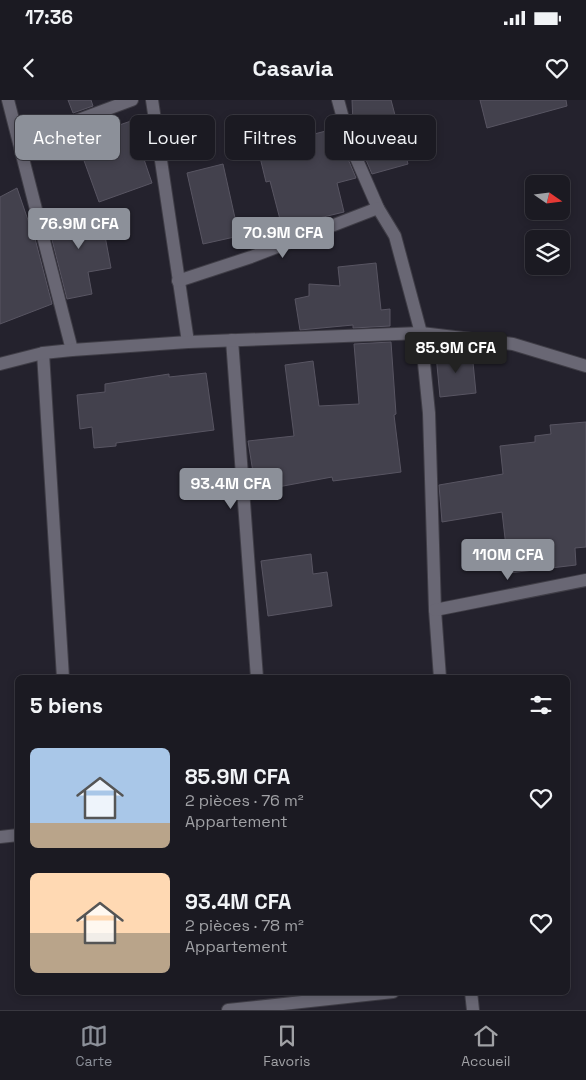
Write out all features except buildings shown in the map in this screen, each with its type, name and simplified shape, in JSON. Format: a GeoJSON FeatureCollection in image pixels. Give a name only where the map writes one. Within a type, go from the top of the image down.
{"type":"FeatureCollection","features":[{"type":"Feature","properties":{"kind":"street"},"geometry":{"type":"LineString","coordinates":[[8,100],[15,129]]}},
{"type":"Feature","properties":{"kind":"street"},"geometry":{"type":"LineString","coordinates":[[91,115],[132,100]]}},
{"type":"Feature","properties":{"kind":"street"},"geometry":{"type":"LineString","coordinates":[[152,100],[188,342]]}},
{"type":"Feature","properties":{"kind":"street"},"geometry":{"type":"LineString","coordinates":[[338,100],[350,144],[378,208],[395,236],[421,333],[430,414],[435,610],[440,675]]}},
{"type":"Feature","properties":{"kind":"street"},"geometry":{"type":"LineString","coordinates":[[23,160],[72,350]]}},
{"type":"Feature","properties":{"kind":"street"},"geometry":{"type":"LineString","coordinates":[[178,281],[251,257],[378,208]]}},
{"type":"Feature","properties":{"kind":"street"},"geometry":{"type":"LineString","coordinates":[[0,364],[43,353],[72,350],[188,342],[421,333],[513,344],[586,366]]}},
{"type":"Feature","properties":{"kind":"street"},"geometry":{"type":"LineString","coordinates":[[232,340],[257,675]]}},
{"type":"Feature","properties":{"kind":"street"},"geometry":{"type":"LineString","coordinates":[[43,353],[64,675]]}},
{"type":"Feature","properties":{"kind":"street"},"geometry":{"type":"LineString","coordinates":[[435,610],[586,580]]}},
{"type":"Feature","properties":{"kind":"street"},"geometry":{"type":"LineString","coordinates":[[0,837],[15,835]]}},
{"type":"Feature","properties":{"kind":"street"},"geometry":{"type":"LineString","coordinates":[[228,1010],[366,995]]}},
{"type":"Feature","properties":{"kind":"street"},"geometry":{"type":"LineString","coordinates":[[471,995],[473,1010]]}}]}
